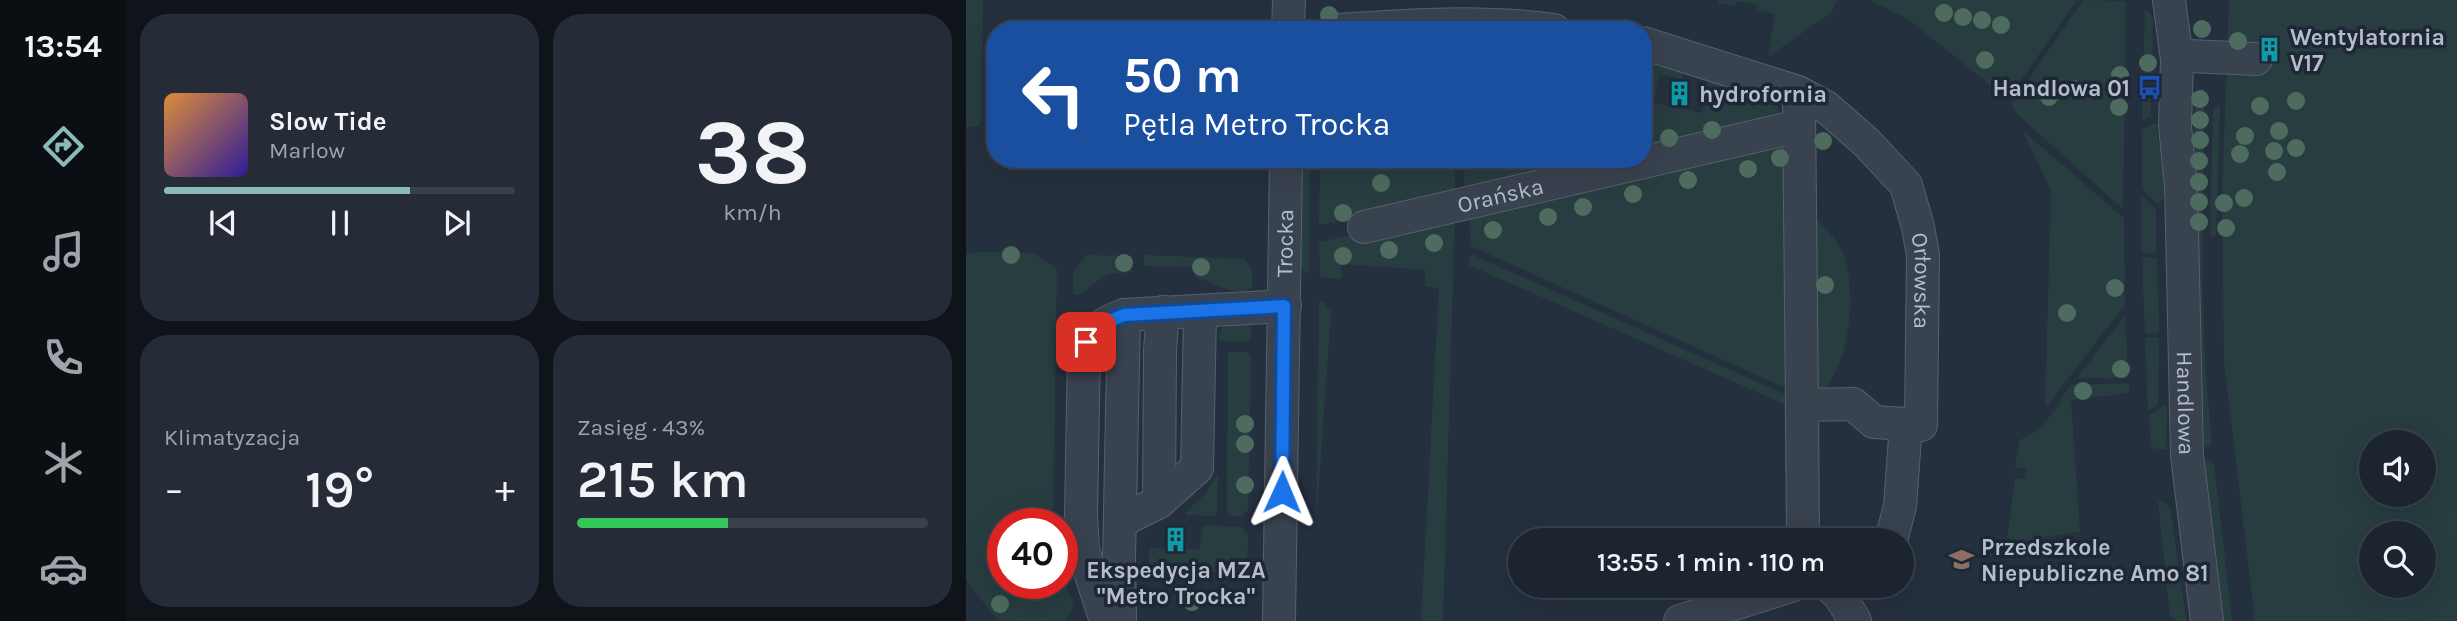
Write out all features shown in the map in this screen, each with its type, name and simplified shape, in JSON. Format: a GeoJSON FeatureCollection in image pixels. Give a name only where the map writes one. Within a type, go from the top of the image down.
{"type":"FeatureCollection","features":[{"type":"Feature","properties":{"kind":"street"},"geometry":{"type":"LineString","coordinates":[[1288,21],[1289,0]]}},
{"type":"Feature","properties":{"kind":"street","name":"Handlowa"},"geometry":{"type":"LineString","coordinates":[[2169,0],[2176,60],[2175,126],[2181,185],[2187,455],[2207,621]]}},
{"type":"Feature","properties":{"kind":"street","name":"Handlowa"},"geometry":{"type":"LineString","coordinates":[[2181,185],[2189,124],[2190,0]]}},
{"type":"Feature","properties":{"kind":"street","name":"Orłowska"},"geometry":{"type":"LineString","coordinates":[[1652,46],[1798,92],[1826,107],[1843,120],[1906,185],[1919,227],[1923,256],[1921,425],[1874,422],[1853,404],[1802,405]]}},
{"type":"Feature","properties":{"kind":"street"},"geometry":{"type":"LineString","coordinates":[[2189,55],[2256,59]]}},
{"type":"Feature","properties":{"kind":"street"},"geometry":{"type":"LineString","coordinates":[[1798,92],[1803,528]]}},
{"type":"Feature","properties":{"kind":"street","name":"Orańska"},"geometry":{"type":"LineString","coordinates":[[1652,160],[1799,125]]}},
{"type":"Feature","properties":{"kind":"street","name":"Trocka"},"geometry":{"type":"LineString","coordinates":[[1279,621],[1286,168]]}},
{"type":"Feature","properties":{"kind":"street","name":"Orańska"},"geometry":{"type":"LineString","coordinates":[[1364,228],[1617,168]]}},
{"type":"Feature","properties":{"kind":"street"},"geometry":{"type":"LineString","coordinates":[[1106,621],[1083,550],[1081,515],[1086,342],[1102,324],[1124,315],[1284,306]]}},
{"type":"Feature","properties":{"kind":"street"},"geometry":{"type":"LineString","coordinates":[[1159,502],[1160,350],[1163,312]]}},
{"type":"Feature","properties":{"kind":"street"},"geometry":{"type":"LineString","coordinates":[[1121,521],[1159,502],[1197,468],[1200,312]]}},
{"type":"Feature","properties":{"kind":"street"},"geometry":{"type":"LineString","coordinates":[[1121,621],[1119,560],[1124,315]]}},
{"type":"Feature","properties":{"kind":"street"},"geometry":{"type":"LineString","coordinates":[[1894,528],[1900,506],[1905,438]]}},
{"type":"Feature","properties":{"kind":"street"},"geometry":{"type":"LineString","coordinates":[[1680,621],[1753,598]]}},
{"type":"Feature","properties":{"kind":"green space"},"geometry":{"type":"Polygon","coordinates":[[[966,0],[983,0],[981,121],[980,126],[966,127],[966,0]]]}},
{"type":"Feature","properties":{"kind":"green space"},"geometry":{"type":"Polygon","coordinates":[[[1719,0],[1837,0],[1832,12],[1768,57],[1775,14],[1757,10],[1757,5],[1737,1],[1736,6],[1718,3],[1719,0]]]}},
{"type":"Feature","properties":{"kind":"green space"},"geometry":{"type":"Polygon","coordinates":[[[1870,0],[2077,0],[2008,99],[1908,19],[1870,0]]]}},
{"type":"Feature","properties":{"kind":"green space"},"geometry":{"type":"Polygon","coordinates":[[[2083,0],[2126,1],[2123,209],[2017,114],[2011,105],[2083,0]]]}},
{"type":"Feature","properties":{"kind":"green space"},"geometry":{"type":"Polygon","coordinates":[[[2229,0],[2457,0],[2457,621],[2255,621],[2224,361],[2222,200],[2229,0]]]}},
{"type":"Feature","properties":{"kind":"green space"},"geometry":{"type":"Polygon","coordinates":[[[2145,9],[2153,16],[2152,78],[2145,78],[2145,98],[2151,99],[2151,116],[2142,121],[2145,9]]]}},
{"type":"Feature","properties":{"kind":"green space"},"geometry":{"type":"Polygon","coordinates":[[[1652,61],[1684,70],[1682,79],[1660,74],[1654,103],[1702,113],[1708,81],[1779,98],[1777,120],[1652,152],[1652,61]]]}},
{"type":"Feature","properties":{"kind":"green space"},"geometry":{"type":"Polygon","coordinates":[[[2205,89],[2203,310],[2212,442],[2204,447],[2195,184],[2195,96],[2205,89]]]}},
{"type":"Feature","properties":{"kind":"green space"},"geometry":{"type":"Polygon","coordinates":[[[2220,105],[2216,235],[2210,236],[2213,108],[2220,105]]]}},
{"type":"Feature","properties":{"kind":"green space"},"geometry":{"type":"Polygon","coordinates":[[[2157,124],[2167,190],[2158,205],[2142,189],[2142,130],[2157,124]]]}},
{"type":"Feature","properties":{"kind":"green space"},"geometry":{"type":"Polygon","coordinates":[[[2023,131],[2124,218],[2125,305],[2045,408],[2051,191],[2023,131]]]}},
{"type":"Feature","properties":{"kind":"green space"},"geometry":{"type":"Polygon","coordinates":[[[1794,135],[1799,394],[1471,246],[1469,214],[1794,135]]]}},
{"type":"Feature","properties":{"kind":"green space"},"geometry":{"type":"Polygon","coordinates":[[[1301,168],[1310,168],[1309,274],[1302,270],[1299,263],[1301,168]]]}},
{"type":"Feature","properties":{"kind":"green space"},"geometry":{"type":"Polygon","coordinates":[[[1320,168],[1455,168],[1455,198],[1319,225],[1320,168]]]}},
{"type":"Feature","properties":{"kind":"green space"},"geometry":{"type":"Polygon","coordinates":[[[1465,168],[1580,168],[1464,195],[1465,168]]]}},
{"type":"Feature","properties":{"kind":"green space"},"geometry":{"type":"Polygon","coordinates":[[[2141,195],[2156,210],[2156,253],[2142,253],[2141,195]]]}},
{"type":"Feature","properties":{"kind":"green space"},"geometry":{"type":"Polygon","coordinates":[[[1455,213],[1443,621],[1421,621],[1439,288],[1425,286],[1425,270],[1342,264],[1341,279],[1320,277],[1319,242],[1455,213]]]}},
{"type":"Feature","properties":{"kind":"green space"},"geometry":{"type":"Polygon","coordinates":[[[1814,217],[1842,251],[1850,285],[1844,349],[1838,368],[1817,395],[1814,217]]]}},
{"type":"Feature","properties":{"kind":"green space"},"geometry":{"type":"Polygon","coordinates":[[[1033,253],[1057,269],[1053,508],[987,508],[987,599],[1071,599],[1074,606],[1065,621],[998,621],[966,580],[966,254],[1033,253]]]}},
{"type":"Feature","properties":{"kind":"green space"},"geometry":{"type":"Polygon","coordinates":[[[1086,255],[1132,256],[1132,272],[1107,274],[1079,295],[1073,294],[1073,273],[1086,255]]]}},
{"type":"Feature","properties":{"kind":"green space"},"geometry":{"type":"Polygon","coordinates":[[[1144,255],[1244,259],[1252,269],[1252,288],[1238,291],[1224,288],[1195,277],[1195,267],[1144,266],[1144,255]]]}},
{"type":"Feature","properties":{"kind":"green space"},"geometry":{"type":"Polygon","coordinates":[[[1473,255],[1793,398],[1795,528],[1787,528],[1784,404],[1469,265],[1469,257],[1473,255]]]}},
{"type":"Feature","properties":{"kind":"green space"},"geometry":{"type":"Polygon","coordinates":[[[2142,257],[2157,258],[2157,333],[2145,333],[2142,257]]]}},
{"type":"Feature","properties":{"kind":"green space"},"geometry":{"type":"Polygon","coordinates":[[[1319,301],[1331,312],[1316,525],[1319,301]]]}},
{"type":"Feature","properties":{"kind":"green space"},"geometry":{"type":"Polygon","coordinates":[[[2125,315],[2128,378],[2077,378],[2125,315]]]}},
{"type":"Feature","properties":{"kind":"green space"},"geometry":{"type":"Polygon","coordinates":[[[1242,322],[1251,325],[1251,338],[1247,341],[1220,341],[1218,338],[1223,326],[1242,322]]]}},
{"type":"Feature","properties":{"kind":"green space"},"geometry":{"type":"Polygon","coordinates":[[[2157,337],[2158,405],[2148,411],[2145,338],[2157,337]]]}},
{"type":"Feature","properties":{"kind":"green space"},"geometry":{"type":"Polygon","coordinates":[[[1228,352],[1247,352],[1251,356],[1248,511],[1241,516],[1229,516],[1227,512],[1228,352]]]}},
{"type":"Feature","properties":{"kind":"green space"},"geometry":{"type":"Polygon","coordinates":[[[2129,383],[2129,393],[2071,400],[2080,532],[2036,538],[2030,545],[2006,548],[2015,478],[2024,479],[2026,469],[2015,467],[2020,440],[2037,431],[2062,402],[2059,401],[2071,385],[2129,383]]]}},
{"type":"Feature","properties":{"kind":"green space"},"geometry":{"type":"Polygon","coordinates":[[[2165,405],[2166,449],[2156,449],[2151,445],[2149,415],[2165,405]]]}},
{"type":"Feature","properties":{"kind":"green space"},"geometry":{"type":"Polygon","coordinates":[[[2210,460],[2214,464],[2232,621],[2223,621],[2220,612],[2205,461],[2210,460]]]}},
{"type":"Feature","properties":{"kind":"green space"},"geometry":{"type":"Polygon","coordinates":[[[1218,475],[1217,512],[1214,516],[1186,515],[1186,512],[1204,495],[1218,475]]]}},
{"type":"Feature","properties":{"kind":"green space"},"geometry":{"type":"Polygon","coordinates":[[[2158,501],[2165,502],[2171,512],[2186,621],[2177,621],[2170,616],[2158,501]]]}},
{"type":"Feature","properties":{"kind":"green space"},"geometry":{"type":"Polygon","coordinates":[[[1203,525],[1242,527],[1248,535],[1247,574],[1149,569],[1149,548],[1199,550],[1203,525]]]}},
{"type":"Feature","properties":{"kind":"place","name":"Wentylatornia V17"},"geometry":{"type":"Point","coordinates":[2270,50]}},
{"type":"Feature","properties":{"kind":"place","name":"Handlowa 01"},"geometry":{"type":"Point","coordinates":[2150,88]}},
{"type":"Feature","properties":{"kind":"place","name":"hydrofornia"},"geometry":{"type":"Point","coordinates":[1679,94]}},
{"type":"Feature","properties":{"kind":"place","name":"Ekspedycja MZA \"Metro Trocka\""},"geometry":{"type":"Point","coordinates":[1176,540]}},
{"type":"Feature","properties":{"kind":"place","name":"Przedszkole Niepubliczne Amo 81"},"geometry":{"type":"Point","coordinates":[1961,560]}},
{"type":"Feature","properties":{"kind":"route"},"geometry":{"type":"LineString","coordinates":[[1086,342],[1102,324],[1124,315],[1284,306],[1282,492]]}}]}
